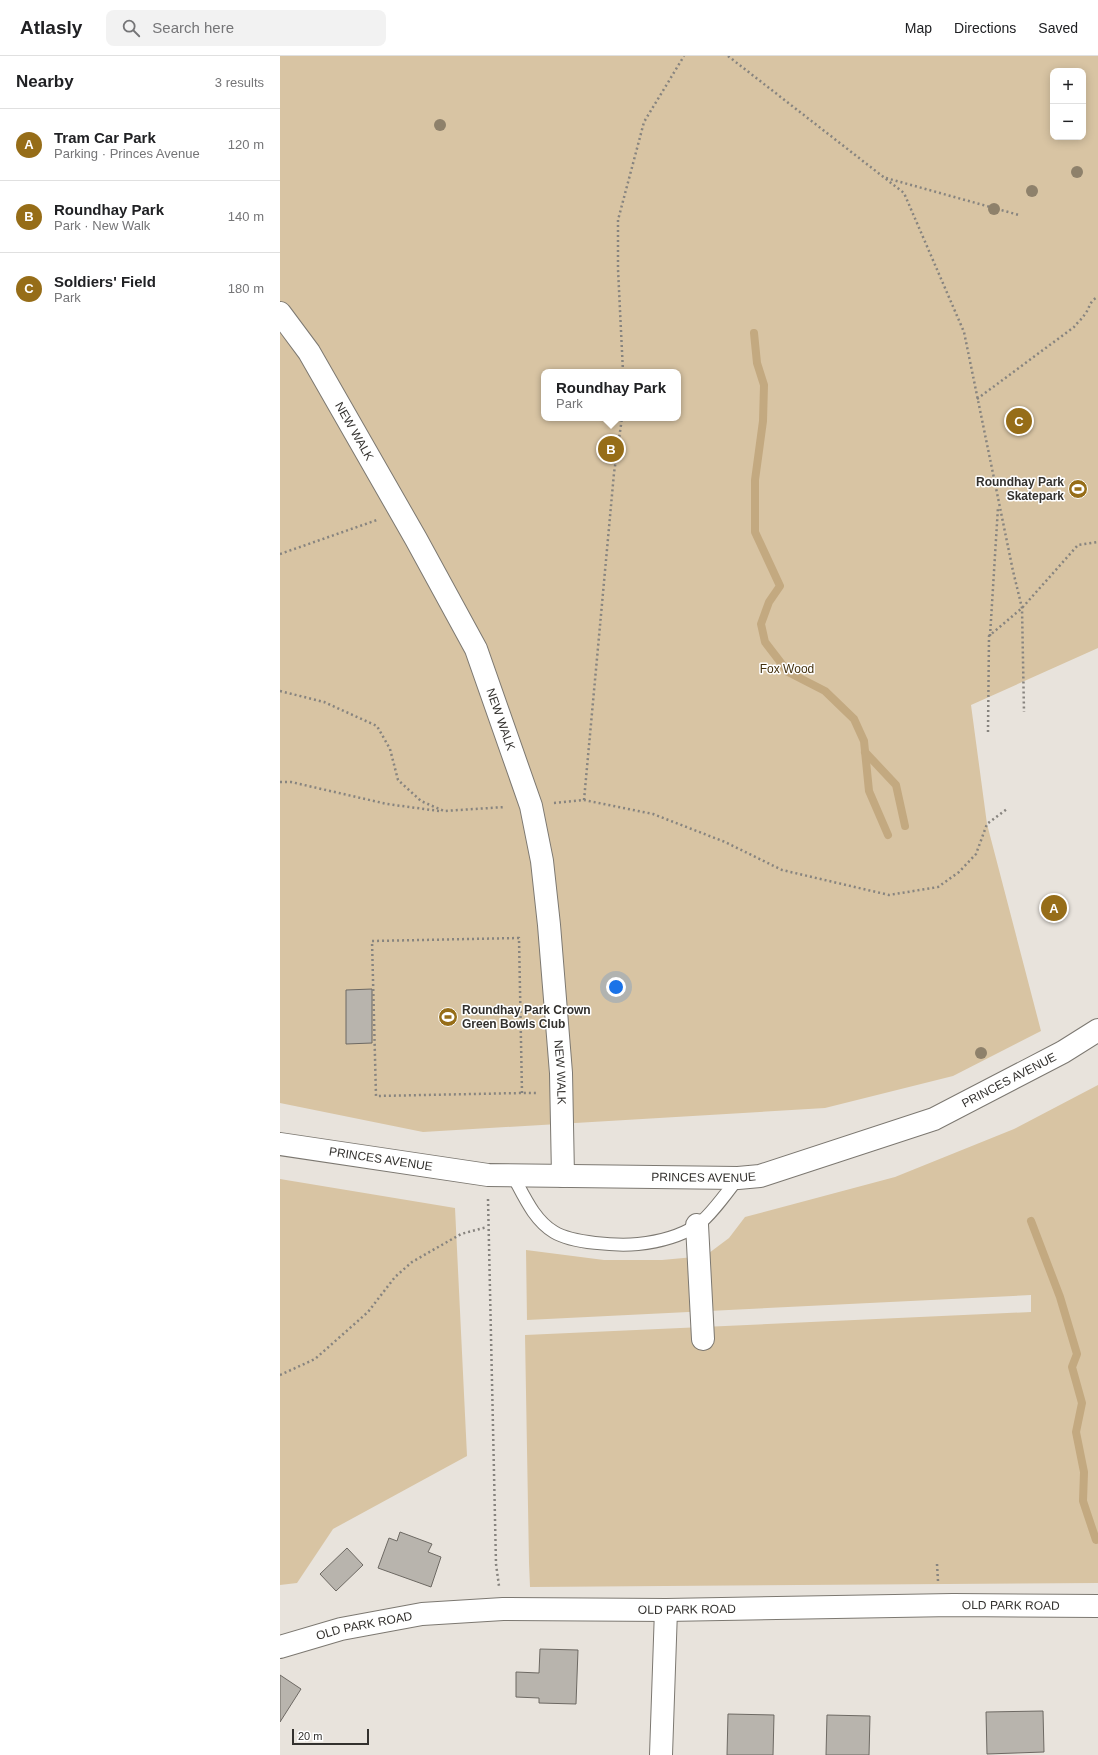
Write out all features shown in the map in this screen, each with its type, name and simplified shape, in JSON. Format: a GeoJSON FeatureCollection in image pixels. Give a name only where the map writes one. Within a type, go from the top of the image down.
{"type":"FeatureCollection","features":[{"type":"Feature","properties":{"kind":"street","name":"NEW WALK"},"geometry":{"type":"LineString","coordinates":[[280,313],[309,352],[476,649],[531,806],[542,861],[549,926],[561,1073],[563,1176]]}},
{"type":"Feature","properties":{"kind":"street","name":"PRINCES AVENUE"},"geometry":{"type":"LineString","coordinates":[[280,1144],[488,1175],[738,1178],[760,1176],[934,1119],[1063,1052],[1098,1030]]}},
{"type":"Feature","properties":{"kind":"street"},"geometry":{"type":"LineString","coordinates":[[697,1225],[703,1339]]}},
{"type":"Feature","properties":{"kind":"street","name":"OLD PARK ROAD"},"geometry":{"type":"LineString","coordinates":[[280,1647],[341,1629],[422,1614],[503,1609],[666,1610],[953,1605],[1098,1606]]}},
{"type":"Feature","properties":{"kind":"street"},"geometry":{"type":"LineString","coordinates":[[661,1755],[666,1610]]}},
{"type":"Feature","properties":{"kind":"lane"},"geometry":{"type":"LineString","coordinates":[[513,1176],[533,1212],[554,1232],[584,1242],[638,1244],[675,1236],[697,1225],[719,1202],[738,1178]]}},
{"type":"Feature","properties":{"kind":"path"},"geometry":{"type":"LineString","coordinates":[[623,369],[618,269],[618,220],[644,122],[684,56]]}},
{"type":"Feature","properties":{"kind":"path"},"geometry":{"type":"LineString","coordinates":[[728,56],[904,193],[964,332],[1022,608],[1024,712]]}},
{"type":"Feature","properties":{"kind":"path"},"geometry":{"type":"LineString","coordinates":[[884,177],[1019,215]]}},
{"type":"Feature","properties":{"kind":"path"},"geometry":{"type":"LineString","coordinates":[[977,399],[1074,327],[1086,313],[1088,306],[1093,299],[1098,297]]}},
{"type":"Feature","properties":{"kind":"path"},"geometry":{"type":"LineString","coordinates":[[584,800],[613,481],[622,421]]}},
{"type":"Feature","properties":{"kind":"path"},"geometry":{"type":"LineString","coordinates":[[988,732],[990,636],[999,504]]}},
{"type":"Feature","properties":{"kind":"path"},"geometry":{"type":"LineString","coordinates":[[280,554],[400,512]]}},
{"type":"Feature","properties":{"kind":"path"},"geometry":{"type":"LineString","coordinates":[[990,636],[1022,608],[1078,545],[1098,542]]}},
{"type":"Feature","properties":{"kind":"path"},"geometry":{"type":"LineString","coordinates":[[280,691],[324,702],[377,726],[390,749],[398,780],[421,802],[444,811]]}},
{"type":"Feature","properties":{"kind":"path"},"geometry":{"type":"LineString","coordinates":[[280,782],[313,787],[387,804],[444,811],[531,806],[584,800],[653,814],[725,842],[782,870],[889,894],[938,887],[959,872],[976,854],[987,824],[1007,810]]}},
{"type":"Feature","properties":{"kind":"path"},"geometry":{"type":"LineString","coordinates":[[522,1093],[519,938],[372,941],[376,1096],[522,1093],[561,1092]]}},
{"type":"Feature","properties":{"kind":"path"},"geometry":{"type":"LineString","coordinates":[[488,1175],[487,1227],[496,1564],[503,1609]]}},
{"type":"Feature","properties":{"kind":"path"},"geometry":{"type":"LineString","coordinates":[[280,1375],[315,1359],[368,1312],[395,1277],[412,1262],[461,1234],[487,1227]]}},
{"type":"Feature","properties":{"kind":"green space","name":"Fox Wood"},"geometry":{"type":"Polygon","coordinates":[[[280,56],[1098,56],[1098,648],[971,705],[987,824],[1041,1031],[953,1076],[825,1108],[423,1132],[280,1103],[280,56]]]}},
{"type":"Feature","properties":{"kind":"green space"},"geometry":{"type":"Polygon","coordinates":[[[1098,1085],[1098,1583],[530,1587],[525,1335],[1031,1312],[1031,1295],[527,1320],[526,1250],[604,1260],[662,1260],[705,1256],[729,1238],[745,1217],[895,1177],[1014,1129],[1098,1085]]]}},
{"type":"Feature","properties":{"kind":"green space"},"geometry":{"type":"Polygon","coordinates":[[[280,1179],[455,1208],[467,1456],[333,1529],[297,1583],[280,1585],[280,1179]]]}},
{"type":"Feature","properties":{"kind":"building"},"geometry":{"type":"Polygon","coordinates":[[[372,989],[372,1043],[346,1044],[346,990],[372,989]]]}},
{"type":"Feature","properties":{"kind":"building"},"geometry":{"type":"Polygon","coordinates":[[[400,1532],[432,1544],[428,1552],[441,1557],[431,1587],[378,1568],[389,1538],[397,1541],[400,1532]]]}},
{"type":"Feature","properties":{"kind":"building"},"geometry":{"type":"Polygon","coordinates":[[[347,1548],[363,1565],[336,1591],[320,1574],[347,1548]]]}},
{"type":"Feature","properties":{"kind":"building"},"geometry":{"type":"Polygon","coordinates":[[[540,1649],[578,1650],[576,1704],[539,1703],[539,1698],[516,1697],[516,1672],[539,1673],[540,1649]]]}},
{"type":"Feature","properties":{"kind":"building"},"geometry":{"type":"Polygon","coordinates":[[[280,1675],[301,1689],[280,1722],[280,1675]]]}},
{"type":"Feature","properties":{"kind":"building"},"geometry":{"type":"Polygon","coordinates":[[[1043,1711],[1044,1752],[987,1754],[986,1712],[1043,1711]]]}},
{"type":"Feature","properties":{"kind":"building"},"geometry":{"type":"Polygon","coordinates":[[[728,1714],[774,1715],[773,1755],[727,1755],[728,1714]]]}},
{"type":"Feature","properties":{"kind":"building"},"geometry":{"type":"Polygon","coordinates":[[[827,1715],[870,1716],[869,1755],[826,1755],[827,1715]]]}},
{"type":"Feature","properties":{"kind":"waterway"},"geometry":{"type":"LineString","coordinates":[[754,333],[757,363],[764,385],[763,421],[755,480],[755,532],[780,586],[769,602],[761,624],[765,642],[788,672],[825,691],[854,719],[864,741],[869,791],[888,835]]}},
{"type":"Feature","properties":{"kind":"waterway"},"geometry":{"type":"LineString","coordinates":[[865,752],[896,785],[905,826]]}},
{"type":"Feature","properties":{"kind":"waterway"},"geometry":{"type":"LineString","coordinates":[[1031,1221],[1060,1297],[1077,1354],[1072,1367],[1082,1403],[1076,1432],[1084,1472],[1083,1501],[1096,1540]]}},
{"type":"Feature","properties":{"kind":"place","name":"Soldiers' Field"},"geometry":{"type":"Point","coordinates":[1019,421]}},
{"type":"Feature","properties":{"kind":"place","name":"Roundhay Park"},"geometry":{"type":"Point","coordinates":[611,449]}},
{"type":"Feature","properties":{"kind":"place","name":"Roundhay Park Skatepark"},"geometry":{"type":"Point","coordinates":[1078,489]}},
{"type":"Feature","properties":{"kind":"place","name":"Tram Car Park"},"geometry":{"type":"Point","coordinates":[1054,908]}},
{"type":"Feature","properties":{"kind":"place","name":"Roundhay Park Crown Green Bowls Club"},"geometry":{"type":"Point","coordinates":[448,1017]}}]}
